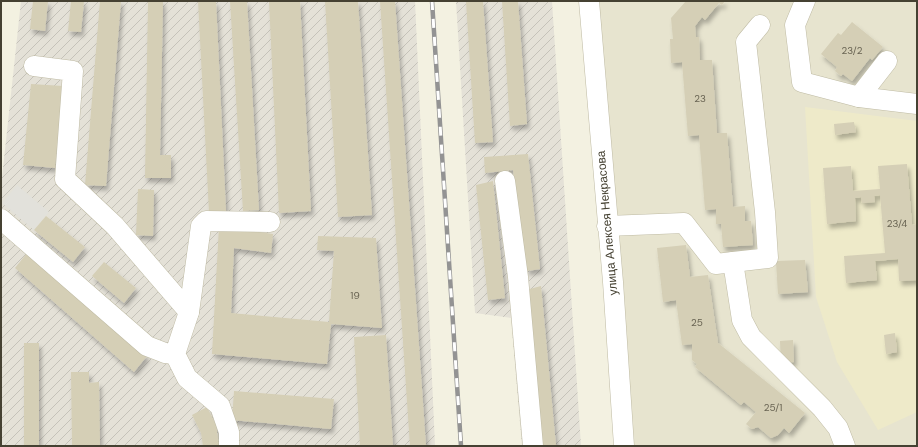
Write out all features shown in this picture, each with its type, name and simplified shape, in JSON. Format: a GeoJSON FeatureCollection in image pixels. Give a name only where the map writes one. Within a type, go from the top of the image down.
{"type":"FeatureCollection","features":[{"type":"Feature","properties":{"kind":"street","name":"улица Алексея Некрасова"},"geometry":{"type":"LineString","coordinates":[[589,1],[607,226],[614,290],[624,446]]}},
{"type":"Feature","properties":{"kind":"street"},"geometry":{"type":"LineString","coordinates":[[805,1],[795,25],[802,82],[859,97],[917,104]]}},
{"type":"Feature","properties":{"kind":"street"},"geometry":{"type":"LineString","coordinates":[[607,226],[684,223],[716,264],[768,258],[765,212],[746,42],[760,25]]}},
{"type":"Feature","properties":{"kind":"street"},"geometry":{"type":"LineString","coordinates":[[859,97],[887,61]]}},
{"type":"Feature","properties":{"kind":"street"},"geometry":{"type":"LineString","coordinates":[[34,66],[73,71],[65,179],[115,226],[189,312]]}},
{"type":"Feature","properties":{"kind":"street"},"geometry":{"type":"LineString","coordinates":[[506,181],[518,277],[533,446]]}},
{"type":"Feature","properties":{"kind":"street"},"geometry":{"type":"LineString","coordinates":[[1,220],[147,346],[165,353],[175,354]]}},
{"type":"Feature","properties":{"kind":"street"},"geometry":{"type":"LineString","coordinates":[[229,446],[229,432],[220,406],[187,378],[175,354],[189,312],[201,226],[206,221],[270,222]]}},
{"type":"Feature","properties":{"kind":"street"},"geometry":{"type":"LineString","coordinates":[[733,262],[742,320],[751,337],[822,408],[838,428],[845,446]]}},
{"type":"Feature","properties":{"kind":"shaded area"},"geometry":{"type":"Polygon","coordinates":[[[21,1],[415,1],[435,446],[2,446],[1,187],[21,1]]]}},
{"type":"Feature","properties":{"kind":"shaded area"},"geometry":{"type":"Polygon","coordinates":[[[456,1],[552,1],[581,446],[522,446],[511,318],[475,313],[456,1]]]}},
{"type":"Feature","properties":{"kind":"shaded area"},"geometry":{"type":"Polygon","coordinates":[[[589,1],[917,1],[917,446],[624,446],[589,1]]]}},
{"type":"Feature","properties":{"kind":"shaded area"},"geometry":{"type":"Polygon","coordinates":[[[805,107],[917,121],[917,412],[878,430],[837,362],[816,297],[805,107]]]}},
{"type":"Feature","properties":{"kind":"shaded area"},"geometry":{"type":"Polygon","coordinates":[[[17,185],[49,212],[34,230],[2,203],[17,185]]]}},
{"type":"Feature","properties":{"kind":"building"},"geometry":{"type":"Polygon","coordinates":[[[33,1],[48,1],[45,31],[30,29],[33,1]]]}},
{"type":"Feature","properties":{"kind":"building"},"geometry":{"type":"Polygon","coordinates":[[[71,1],[84,1],[81,32],[68,31],[71,1]]]}},
{"type":"Feature","properties":{"kind":"building"},"geometry":{"type":"Polygon","coordinates":[[[100,1],[121,1],[106,186],[85,185],[100,1]]]}},
{"type":"Feature","properties":{"kind":"building"},"geometry":{"type":"Polygon","coordinates":[[[148,1],[163,1],[160,155],[171,155],[171,178],[145,178],[148,1]]]}},
{"type":"Feature","properties":{"kind":"building"},"geometry":{"type":"Polygon","coordinates":[[[198,1],[216,1],[226,211],[209,212],[198,1]]]}},
{"type":"Feature","properties":{"kind":"building"},"geometry":{"type":"Polygon","coordinates":[[[230,1],[247,1],[259,210],[243,211],[230,1]]]}},
{"type":"Feature","properties":{"kind":"building"},"geometry":{"type":"Polygon","coordinates":[[[269,1],[300,1],[311,211],[279,213],[269,1]]]}},
{"type":"Feature","properties":{"kind":"building"},"geometry":{"type":"Polygon","coordinates":[[[325,1],[358,1],[372,215],[338,217],[325,1]]]}},
{"type":"Feature","properties":{"kind":"building"},"geometry":{"type":"Polygon","coordinates":[[[380,1],[395,1],[426,446],[410,446],[380,1]]]}},
{"type":"Feature","properties":{"kind":"building"},"geometry":{"type":"Polygon","coordinates":[[[466,1],[483,1],[493,142],[475,143],[466,1]]]}},
{"type":"Feature","properties":{"kind":"building"},"geometry":{"type":"Polygon","coordinates":[[[502,1],[518,1],[527,124],[510,126],[502,1]]]}},
{"type":"Feature","properties":{"kind":"building"},"geometry":{"type":"Polygon","coordinates":[[[686,1],[725,1],[722,5],[719,3],[705,20],[702,17],[695,26],[696,37],[699,37],[700,60],[712,60],[717,133],[727,133],[733,207],[745,206],[745,221],[751,221],[753,245],[723,247],[721,224],[716,224],[716,209],[705,210],[699,135],[688,136],[682,62],[671,63],[670,39],[673,39],[671,18],[686,1]]]}},
{"type":"Feature","properties":{"kind":"building"},"geometry":{"type":"Polygon","coordinates":[[[852,22],[883,47],[872,60],[870,58],[852,81],[843,74],[841,76],[835,71],[837,67],[821,54],[838,33],[841,35],[852,22]]]}},
{"type":"Feature","properties":{"kind":"building"},"geometry":{"type":"Polygon","coordinates":[[[31,84],[63,86],[55,168],[23,165],[31,84]]]}},
{"type":"Feature","properties":{"kind":"building"},"geometry":{"type":"Polygon","coordinates":[[[854,122],[856,132],[835,135],[834,124],[854,122]]]}},
{"type":"Feature","properties":{"kind":"building"},"geometry":{"type":"Polygon","coordinates":[[[528,154],[540,269],[527,271],[513,170],[485,173],[484,157],[528,154]]]}},
{"type":"Feature","properties":{"kind":"building"},"geometry":{"type":"Polygon","coordinates":[[[907,164],[912,225],[917,224],[917,280],[899,281],[898,259],[875,261],[877,280],[846,283],[844,256],[885,253],[880,195],[874,196],[875,202],[862,203],[861,197],[855,198],[856,221],[827,224],[823,168],[851,166],[853,191],[880,189],[878,166],[907,164]]]}},
{"type":"Feature","properties":{"kind":"building"},"geometry":{"type":"Polygon","coordinates":[[[493,181],[505,298],[488,300],[476,185],[493,181]]]}},
{"type":"Feature","properties":{"kind":"building"},"geometry":{"type":"Polygon","coordinates":[[[138,189],[154,190],[153,236],[136,235],[138,189]]]}},
{"type":"Feature","properties":{"kind":"building"},"geometry":{"type":"Polygon","coordinates":[[[46,216],[85,247],[73,262],[34,230],[46,216]]]}},
{"type":"Feature","properties":{"kind":"building"},"geometry":{"type":"Polygon","coordinates":[[[219,226],[273,234],[271,253],[234,248],[231,313],[329,322],[334,251],[317,250],[318,236],[376,238],[382,328],[331,324],[327,364],[212,354],[219,226]]]}},
{"type":"Feature","properties":{"kind":"building"},"geometry":{"type":"Polygon","coordinates":[[[686,245],[690,277],[708,275],[718,343],[805,413],[789,433],[784,428],[778,435],[771,438],[758,427],[752,429],[746,424],[756,412],[744,402],[741,405],[695,367],[697,364],[692,360],[692,344],[682,345],[676,300],[663,302],[657,248],[686,245]]]}},
{"type":"Feature","properties":{"kind":"building"},"geometry":{"type":"Polygon","coordinates":[[[27,253],[147,356],[134,372],[15,268],[27,253]]]}},
{"type":"Feature","properties":{"kind":"building"},"geometry":{"type":"Polygon","coordinates":[[[805,260],[808,292],[778,294],[776,261],[805,260]]]}},
{"type":"Feature","properties":{"kind":"building"},"geometry":{"type":"Polygon","coordinates":[[[104,262],[136,288],[124,303],[92,276],[104,262]]]}},
{"type":"Feature","properties":{"kind":"building"},"geometry":{"type":"Polygon","coordinates":[[[541,286],[556,446],[541,446],[526,290],[541,286]]]}},
{"type":"Feature","properties":{"kind":"building"},"geometry":{"type":"Polygon","coordinates":[[[895,333],[897,352],[886,354],[884,335],[895,333]]]}},
{"type":"Feature","properties":{"kind":"building"},"geometry":{"type":"Polygon","coordinates":[[[386,335],[393,446],[360,446],[354,337],[386,335]]]}},
{"type":"Feature","properties":{"kind":"building"},"geometry":{"type":"Polygon","coordinates":[[[793,340],[794,362],[781,363],[780,341],[793,340]]]}},
{"type":"Feature","properties":{"kind":"building"},"geometry":{"type":"Polygon","coordinates":[[[24,343],[39,343],[39,446],[24,446],[24,343]]]}},
{"type":"Feature","properties":{"kind":"building"},"geometry":{"type":"Polygon","coordinates":[[[71,372],[89,372],[89,383],[99,382],[100,446],[72,446],[71,372]]]}},
{"type":"Feature","properties":{"kind":"building"},"geometry":{"type":"Polygon","coordinates":[[[234,391],[334,399],[331,429],[232,420],[234,391]]]}},
{"type":"Feature","properties":{"kind":"building"},"geometry":{"type":"Polygon","coordinates":[[[207,407],[216,425],[219,446],[203,446],[201,433],[192,415],[207,407]]]}},
{"type":"Feature","properties":{"kind":"railway"},"geometry":{"type":"LineString","coordinates":[[432,1],[461,446]]}}]}
